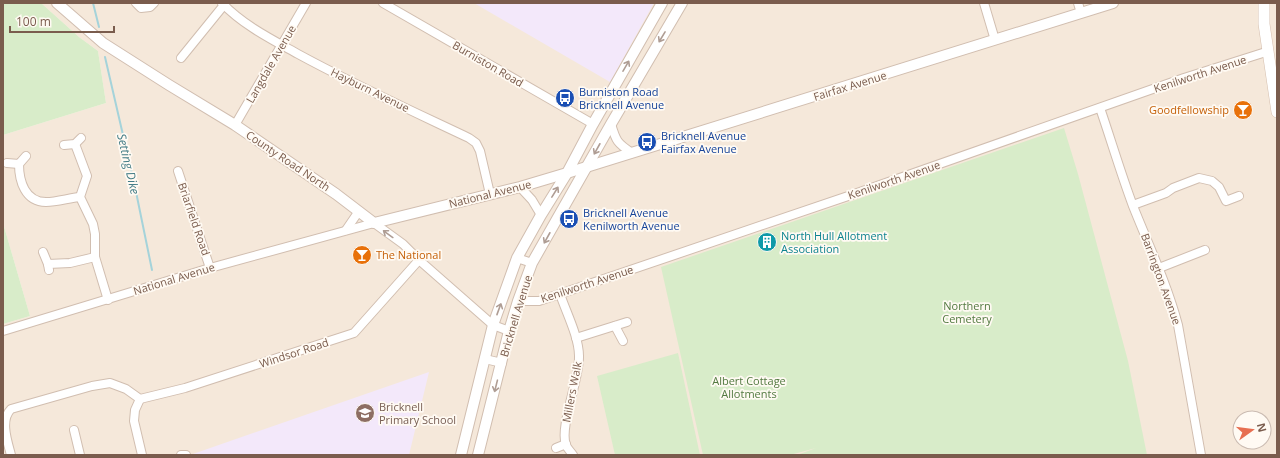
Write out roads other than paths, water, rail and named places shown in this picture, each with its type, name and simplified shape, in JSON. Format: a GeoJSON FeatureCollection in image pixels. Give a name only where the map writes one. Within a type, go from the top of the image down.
{"type":"FeatureCollection","features":[{"type":"Feature","properties":{"kind":"main road"},"geometry":{"type":"LineString","coordinates":[[1258,3],[1269,51],[1277,112]]}},
{"type":"Feature","properties":{"kind":"main road"},"geometry":{"type":"LineString","coordinates":[[1264,3],[1264,24]]}},
{"type":"Feature","properties":{"kind":"street","name":"County Road North"},"geometry":{"type":"LineString","coordinates":[[57,3],[103,43],[235,125],[336,194],[402,244],[493,325],[510,331]]}},
{"type":"Feature","properties":{"kind":"street"},"geometry":{"type":"LineString","coordinates":[[136,3],[141,8],[150,7],[154,3]]}},
{"type":"Feature","properties":{"kind":"street","name":"Langdale Avenue"},"geometry":{"type":"LineString","coordinates":[[235,125],[306,3]]}},
{"type":"Feature","properties":{"kind":"street","name":"Burniston Road"},"geometry":{"type":"LineString","coordinates":[[383,3],[593,124]]}},
{"type":"Feature","properties":{"kind":"street","name":"Bricknell Avenue"},"geometry":{"type":"LineString","coordinates":[[461,455],[493,325],[517,258],[567,173],[593,124],[662,3]]}},
{"type":"Feature","properties":{"kind":"street","name":"Bricknell Avenue"},"geometry":{"type":"LineString","coordinates":[[478,455],[518,301],[532,264],[586,167],[682,3]]}},
{"type":"Feature","properties":{"kind":"street"},"geometry":{"type":"LineString","coordinates":[[984,3],[995,40]]}},
{"type":"Feature","properties":{"kind":"street","name":"Fairfax Avenue"},"geometry":{"type":"LineString","coordinates":[[586,167],[995,40],[1080,8],[1113,3]]}},
{"type":"Feature","properties":{"kind":"street"},"geometry":{"type":"LineString","coordinates":[[181,58],[223,4]]}},
{"type":"Feature","properties":{"kind":"street","name":"Hayburn Avenue"},"geometry":{"type":"LineString","coordinates":[[223,4],[253,28],[282,45],[376,94],[473,140],[480,151],[490,194]]}},
{"type":"Feature","properties":{"kind":"street","name":"Kenilworth Avenue"},"geometry":{"type":"LineString","coordinates":[[518,301],[539,301],[857,193],[1184,78],[1269,51]]}},
{"type":"Feature","properties":{"kind":"street","name":"Barrington Avenue"},"geometry":{"type":"LineString","coordinates":[[1100,108],[1133,205],[1159,268],[1178,325],[1201,455]]}},
{"type":"Feature","properties":{"kind":"street"},"geometry":{"type":"LineString","coordinates":[[611,124],[618,144],[632,153]]}},
{"type":"Feature","properties":{"kind":"street"},"geometry":{"type":"LineString","coordinates":[[64,145],[78,141],[86,176],[80,197],[94,229],[95,257],[108,300]]}},
{"type":"Feature","properties":{"kind":"street"},"geometry":{"type":"LineString","coordinates":[[26,156],[19,164],[19,172],[22,185],[30,197],[35,200],[46,202],[80,197]]}},
{"type":"Feature","properties":{"kind":"street"},"geometry":{"type":"LineString","coordinates":[[7,163],[19,164]]}},
{"type":"Feature","properties":{"kind":"street","name":"National Avenue"},"geometry":{"type":"LineString","coordinates":[[3,331],[210,268],[346,230],[520,187],[586,167]]}},
{"type":"Feature","properties":{"kind":"street","name":"Briarfield Road"},"geometry":{"type":"LineString","coordinates":[[178,171],[210,268]]}},
{"type":"Feature","properties":{"kind":"street"},"geometry":{"type":"LineString","coordinates":[[1133,205],[1166,193],[1173,188],[1199,178],[1212,181],[1219,187],[1226,201],[1239,196]]}},
{"type":"Feature","properties":{"kind":"street"},"geometry":{"type":"LineString","coordinates":[[520,187],[532,200],[541,216]]}},
{"type":"Feature","properties":{"kind":"street"},"geometry":{"type":"LineString","coordinates":[[346,230],[359,211]]}},
{"type":"Feature","properties":{"kind":"street"},"geometry":{"type":"LineString","coordinates":[[1159,268],[1205,250]]}},
{"type":"Feature","properties":{"kind":"street"},"geometry":{"type":"LineString","coordinates":[[43,252],[48,267],[95,257]]}},
{"type":"Feature","properties":{"kind":"street"},"geometry":{"type":"LineString","coordinates":[[517,258],[532,264]]}},
{"type":"Feature","properties":{"kind":"street","name":"Windsor Road"},"geometry":{"type":"LineString","coordinates":[[140,399],[185,388],[354,333],[419,260]]}},
{"type":"Feature","properties":{"kind":"street","name":"Millers Walk"},"geometry":{"type":"LineString","coordinates":[[560,294],[576,338],[579,356],[564,437],[566,444]]}},
{"type":"Feature","properties":{"kind":"street"},"geometry":{"type":"LineString","coordinates":[[576,338],[627,322]]}},
{"type":"Feature","properties":{"kind":"street"},"geometry":{"type":"LineString","coordinates":[[615,326],[622,341]]}},
{"type":"Feature","properties":{"kind":"street"},"geometry":{"type":"LineString","coordinates":[[485,359],[502,363]]}},
{"type":"Feature","properties":{"kind":"street"},"geometry":{"type":"LineString","coordinates":[[11,455],[3,425],[5,409],[11,409],[92,386],[110,383],[126,389],[140,399],[135,410],[134,421],[142,455]]}},
{"type":"Feature","properties":{"kind":"street"},"geometry":{"type":"LineString","coordinates":[[74,430],[80,455]]}},
{"type":"Feature","properties":{"kind":"street"},"geometry":{"type":"LineString","coordinates":[[556,448],[566,444],[573,455]]}},
{"type":"Feature","properties":{"kind":"street"},"geometry":{"type":"LineString","coordinates":[[181,455],[186,455]]}},
{"type":"Feature","properties":{"kind":"waterway","name":"Setting Dike"},"geometry":{"type":"LineString","coordinates":[[93,3],[99,27]]}},
{"type":"Feature","properties":{"kind":"waterway","name":"Setting Dike"},"geometry":{"type":"LineString","coordinates":[[105,57],[135,187],[152,270]]}},
{"type":"Feature","properties":{"kind":"place","name":"Burniston Road Bricknell Avenue"},"geometry":{"type":"Point","coordinates":[565,98]}},
{"type":"Feature","properties":{"kind":"place","name":"Goodfellowship"},"geometry":{"type":"Point","coordinates":[1243,110]}},
{"type":"Feature","properties":{"kind":"place","name":"Bricknell Avenue Fairfax Avenue"},"geometry":{"type":"Point","coordinates":[647,142]}},
{"type":"Feature","properties":{"kind":"place","name":"Bricknell Avenue Kenilworth Avenue"},"geometry":{"type":"Point","coordinates":[569,219]}},
{"type":"Feature","properties":{"kind":"place","name":"North Hull Allotment Association"},"geometry":{"type":"Point","coordinates":[767,242]}},
{"type":"Feature","properties":{"kind":"place","name":"The National"},"geometry":{"type":"Point","coordinates":[362,255]}},
{"type":"Feature","properties":{"kind":"place","name":"Bricknell Primary School"},"geometry":{"type":"Point","coordinates":[365,413]}},
{"type":"Feature","properties":{"kind":"park label","name":"Northern Cemetery"},"geometry":{"type":"Point","coordinates":[967,312]}},
{"type":"Feature","properties":{"kind":"park label","name":"Albert Cottage Allotments"},"geometry":{"type":"Point","coordinates":[749,387]}}]}
